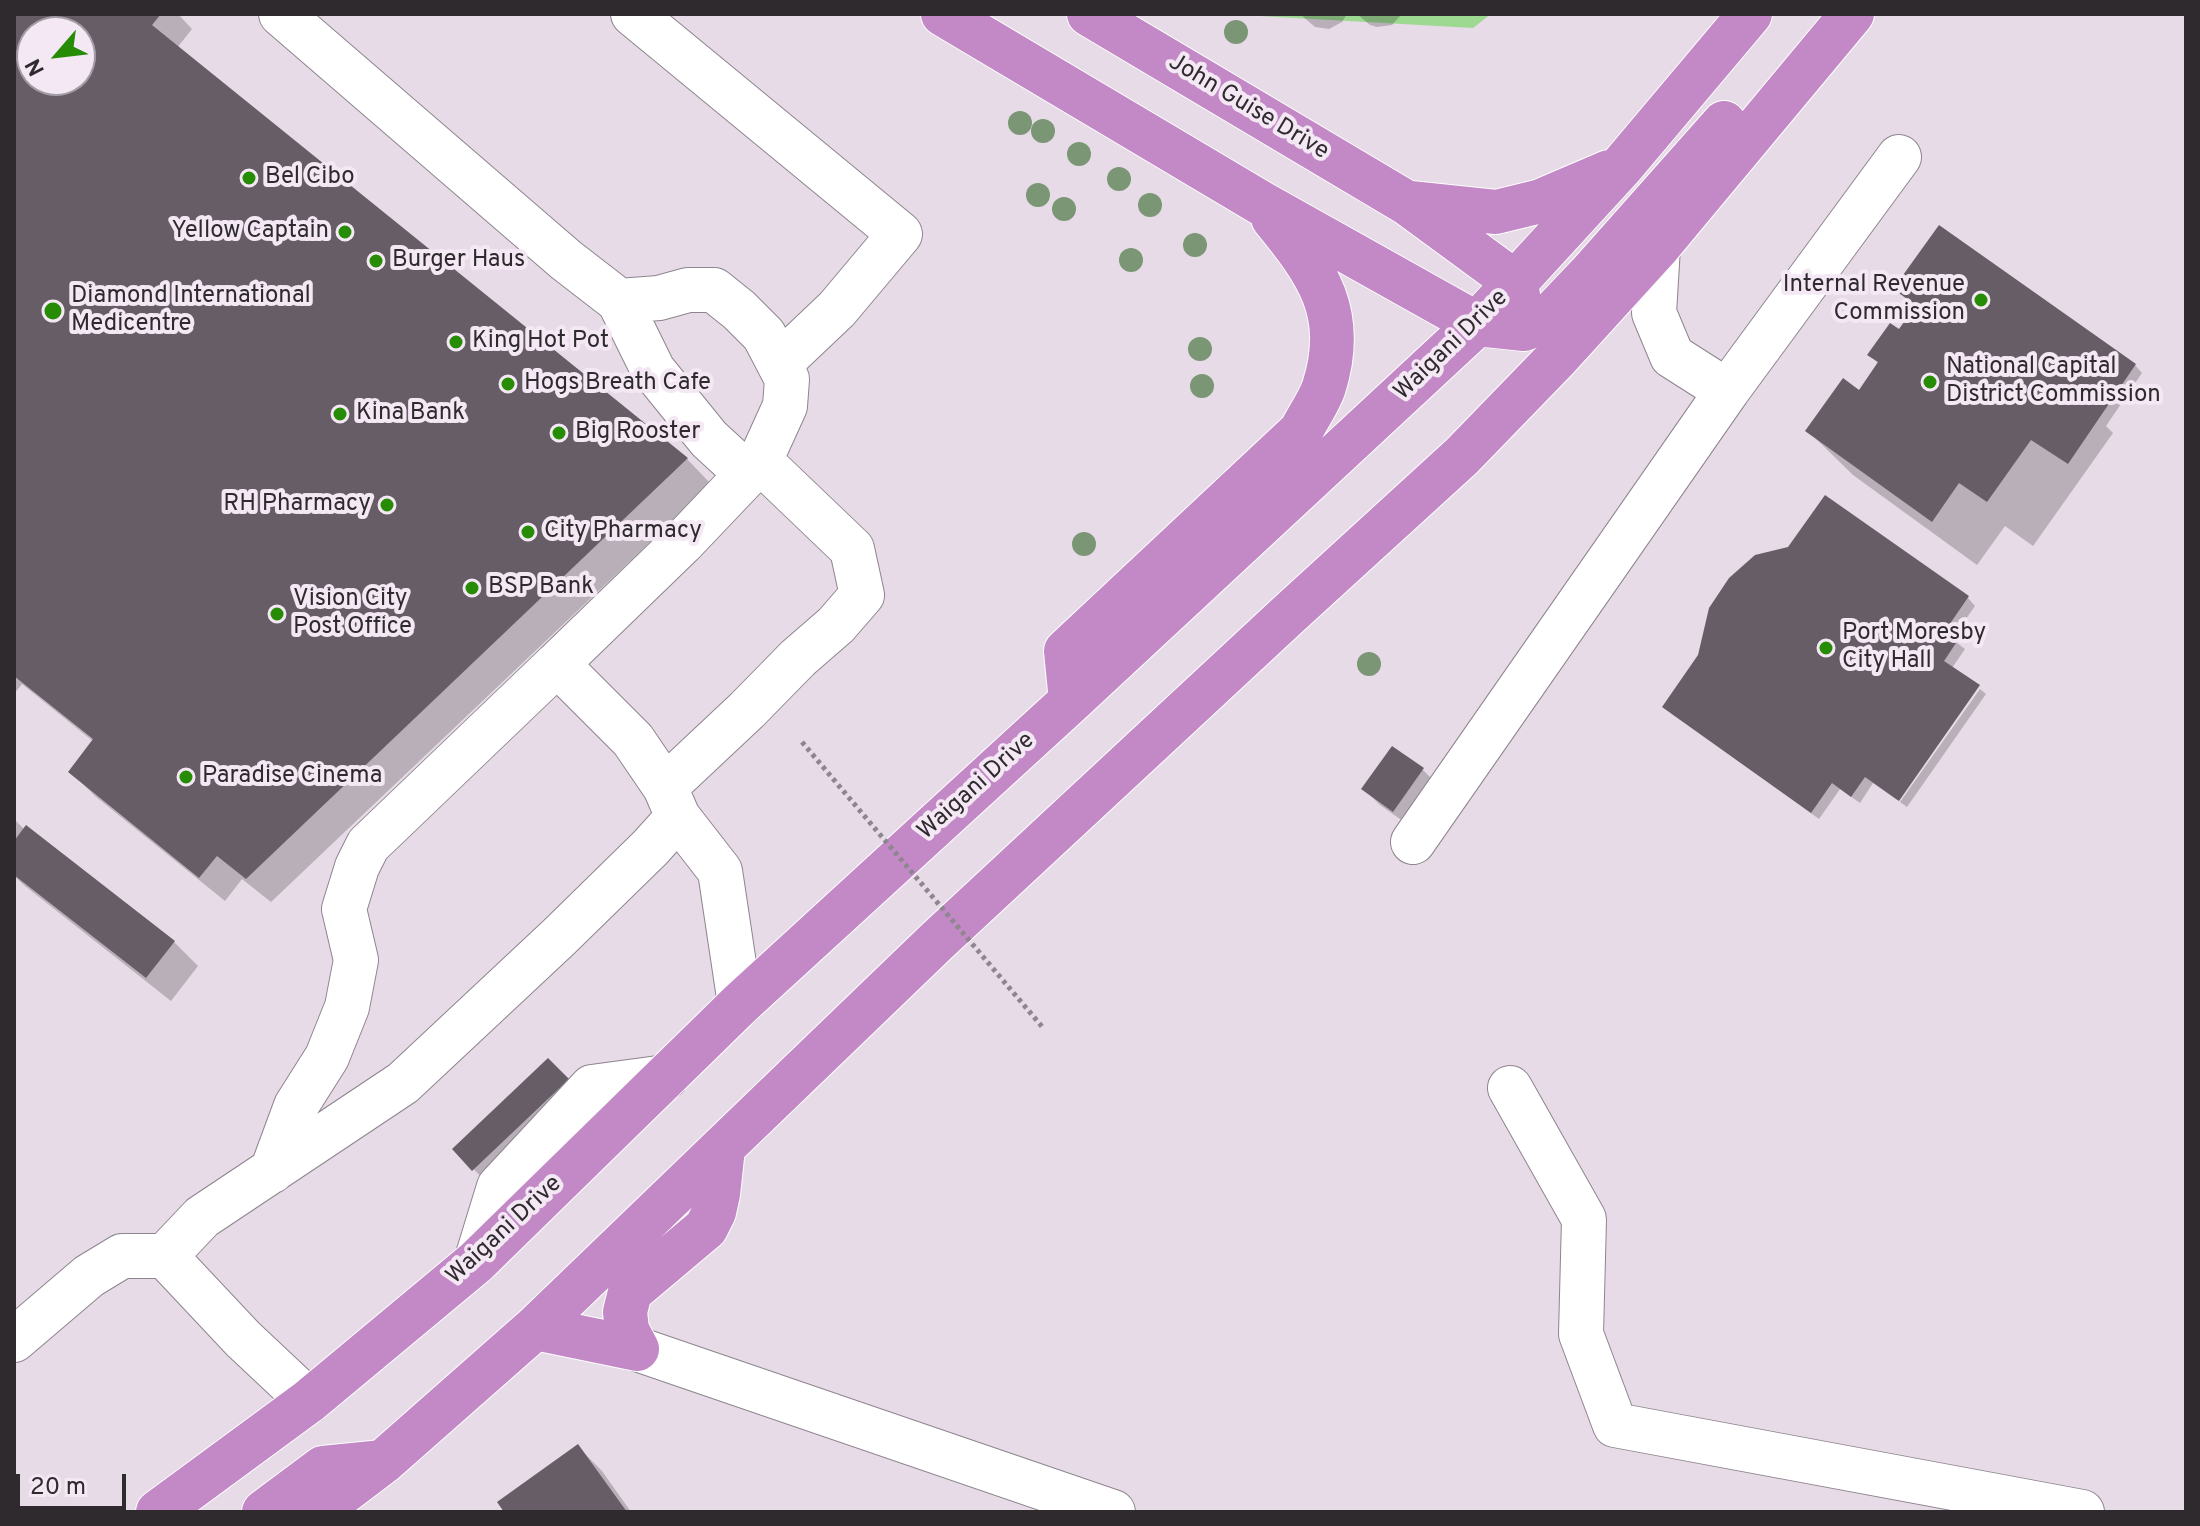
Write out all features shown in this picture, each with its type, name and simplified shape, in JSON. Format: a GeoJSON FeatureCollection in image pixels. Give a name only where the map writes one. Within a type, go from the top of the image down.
{"type":"FeatureCollection","features":[{"type":"Feature","properties":{"kind":"highway"},"geometry":{"type":"LineString","coordinates":[[943,14],[1261,203],[1477,324],[1524,329],[1550,316],[1570,296],[1789,49],[1852,14]]}},
{"type":"Feature","properties":{"kind":"highway","name":"John Guise Drive"},"geometry":{"type":"LineString","coordinates":[[1089,14],[1407,203],[1516,283]]}},
{"type":"Feature","properties":{"kind":"highway","name":"Waigani Drive"},"geometry":{"type":"LineString","coordinates":[[158,1512],[309,1401],[476,1262],[740,1004],[1477,324],[1622,166],[1750,14]]}},
{"type":"Feature","properties":{"kind":"highway"},"geometry":{"type":"LineString","coordinates":[[317,1512],[383,1462],[535,1328],[1005,877],[1462,456],[1658,247],[1852,14]]}},
{"type":"Feature","properties":{"kind":"highway"},"geometry":{"type":"LineString","coordinates":[[1407,203],[1496,212],[1541,201],[1622,166]]}},
{"type":"Feature","properties":{"kind":"highway"},"geometry":{"type":"LineString","coordinates":[[1071,701],[1066,651],[1301,431],[1323,389],[1333,344],[1328,301],[1306,258],[1261,203]]}},
{"type":"Feature","properties":{"kind":"highway"},"geometry":{"type":"LineString","coordinates":[[1462,456],[1504,391],[1515,364],[1524,329],[1516,283]]}},
{"type":"Feature","properties":{"kind":"highway"},"geometry":{"type":"LineString","coordinates":[[637,1349],[627,1330],[625,1312],[630,1292],[706,1228],[718,1194],[723,1148]]}},
{"type":"Feature","properties":{"kind":"highway"},"geometry":{"type":"LineString","coordinates":[[535,1328],[637,1349]]}},
{"type":"Feature","properties":{"kind":"highway"},"geometry":{"type":"LineString","coordinates":[[264,1512],[323,1468],[383,1462]]}},
{"type":"Feature","properties":{"kind":"lane"},"geometry":{"type":"LineString","coordinates":[[14,1340],[89,1276],[122,1256],[165,1256],[202,1217],[403,1083],[650,848],[671,802],[747,710],[836,625],[862,595],[852,549],[753,468],[709,439],[653,370],[619,301],[566,260],[281,14]]}},
{"type":"Feature","properties":{"kind":"lane"},"geometry":{"type":"LineString","coordinates":[[633,14],[900,234],[837,309],[779,364]]}},
{"type":"Feature","properties":{"kind":"lane"},"geometry":{"type":"LineString","coordinates":[[1413,842],[1727,391],[1899,157]]}},
{"type":"Feature","properties":{"kind":"lane"},"geometry":{"type":"LineString","coordinates":[[1658,247],[1654,313],[1672,356],[1727,391]]}},
{"type":"Feature","properties":{"kind":"lane"},"geometry":{"type":"LineString","coordinates":[[272,1171],[296,1106],[327,1057],[347,1007],[356,960],[344,909],[357,867],[368,845],[683,542],[753,468],[785,406],[787,379],[764,335],[714,290],[688,290],[659,298],[619,301]]}},
{"type":"Feature","properties":{"kind":"lane"},"geometry":{"type":"LineString","coordinates":[[557,664],[633,740],[671,802],[720,871],[740,1004]]}},
{"type":"Feature","properties":{"kind":"lane"},"geometry":{"type":"LineString","coordinates":[[1510,1088],[1584,1219],[1581,1334],[1615,1425],[2082,1512]]}},
{"type":"Feature","properties":{"kind":"lane"},"geometry":{"type":"LineString","coordinates":[[165,1256],[243,1339],[309,1401]]}},
{"type":"Feature","properties":{"kind":"lane"},"geometry":{"type":"LineString","coordinates":[[637,1349],[1113,1512]]}},
{"type":"Feature","properties":{"kind":"path"},"geometry":{"type":"LineString","coordinates":[[802,742],[1044,1029]]}},
{"type":"Feature","properties":{"kind":"green space"},"geometry":{"type":"Polygon","coordinates":[[[1256,14],[1491,14],[1473,28],[1256,14]]]}},
{"type":"Feature","properties":{"kind":"building"},"geometry":{"type":"Polygon","coordinates":[[[14,14],[161,14],[152,25],[688,458],[246,879],[217,856],[199,878],[68,772],[93,739],[14,676],[14,14]]]}},
{"type":"Feature","properties":{"kind":"building"},"geometry":{"type":"Polygon","coordinates":[[[1939,225],[2136,364],[2068,464],[2031,440],[1987,502],[1959,483],[1932,522],[1805,431],[1843,378],[1859,390],[1878,362],[1867,355],[1890,323],[1899,329],[1916,305],[1893,289],[1939,225]]]}},
{"type":"Feature","properties":{"kind":"building","name":"Port Moresby City Hall"},"geometry":{"type":"Polygon","coordinates":[[[1825,495],[1969,596],[1945,631],[1958,640],[1944,661],[1980,685],[1899,801],[1865,777],[1851,797],[1832,783],[1811,813],[1662,707],[1698,655],[1709,608],[1729,578],[1755,555],[1788,547],[1825,495]]]}},
{"type":"Feature","properties":{"kind":"building"},"geometry":{"type":"Polygon","coordinates":[[[1392,746],[1424,768],[1393,812],[1361,789],[1392,746]]]}},
{"type":"Feature","properties":{"kind":"building"},"geometry":{"type":"Polygon","coordinates":[[[26,825],[175,941],[146,978],[14,875],[14,841],[26,825]]]}},
{"type":"Feature","properties":{"kind":"building"},"geometry":{"type":"Polygon","coordinates":[[[548,1058],[569,1079],[472,1171],[452,1149],[548,1058]]]}},
{"type":"Feature","properties":{"kind":"building"},"geometry":{"type":"Polygon","coordinates":[[[578,1444],[627,1512],[504,1512],[497,1502],[578,1444]]]}},
{"type":"Feature","properties":{"kind":"place","name":"Bel Cibo"},"geometry":{"type":"Point","coordinates":[249,178]}},
{"type":"Feature","properties":{"kind":"place","name":"Yellow Captain"},"geometry":{"type":"Point","coordinates":[345,232]}},
{"type":"Feature","properties":{"kind":"place","name":"Burger Haus"},"geometry":{"type":"Point","coordinates":[376,261]}},
{"type":"Feature","properties":{"kind":"place","name":"Internal Revenue Commission"},"geometry":{"type":"Point","coordinates":[1981,300]}},
{"type":"Feature","properties":{"kind":"place","name":"Diamond International Medicentre"},"geometry":{"type":"Point","coordinates":[53,311]}},
{"type":"Feature","properties":{"kind":"place","name":"King Hot Pot"},"geometry":{"type":"Point","coordinates":[456,342]}},
{"type":"Feature","properties":{"kind":"place","name":"National Capital District Commission"},"geometry":{"type":"Point","coordinates":[1930,382]}},
{"type":"Feature","properties":{"kind":"place","name":"Hogs Breath Cafe"},"geometry":{"type":"Point","coordinates":[508,384]}},
{"type":"Feature","properties":{"kind":"place","name":"Kina Bank"},"geometry":{"type":"Point","coordinates":[340,414]}},
{"type":"Feature","properties":{"kind":"place","name":"Big Rooster"},"geometry":{"type":"Point","coordinates":[559,433]}},
{"type":"Feature","properties":{"kind":"place","name":"RH Pharmacy"},"geometry":{"type":"Point","coordinates":[387,505]}},
{"type":"Feature","properties":{"kind":"place","name":"City Pharmacy"},"geometry":{"type":"Point","coordinates":[528,532]}},
{"type":"Feature","properties":{"kind":"place","name":"BSP Bank"},"geometry":{"type":"Point","coordinates":[472,588]}},
{"type":"Feature","properties":{"kind":"place","name":"Vision City Post Office"},"geometry":{"type":"Point","coordinates":[277,614]}},
{"type":"Feature","properties":{"kind":"place","name":"Port Moresby City Hall"},"geometry":{"type":"Point","coordinates":[1826,648]}},
{"type":"Feature","properties":{"kind":"place","name":"Paradise Cinema"},"geometry":{"type":"Point","coordinates":[186,777]}}]}
